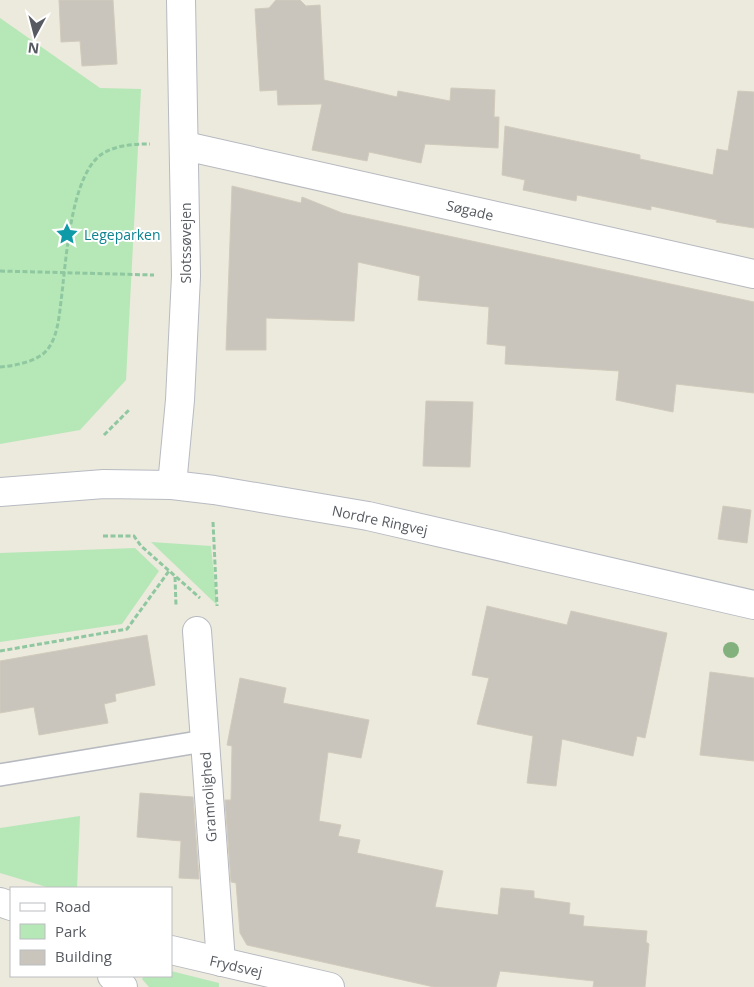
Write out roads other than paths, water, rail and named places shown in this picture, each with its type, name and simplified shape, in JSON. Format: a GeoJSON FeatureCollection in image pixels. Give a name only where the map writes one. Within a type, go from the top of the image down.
{"type":"FeatureCollection","features":[{"type":"Feature","properties":{"kind":"main road","name":"Slotssøvejen"},"geometry":{"type":"LineString","coordinates":[[172,485],[180,400],[185,295],[185,146],[181,0]]}},
{"type":"Feature","properties":{"kind":"main road","name":"Søgade"},"geometry":{"type":"LineString","coordinates":[[185,146],[754,274]]}},
{"type":"Feature","properties":{"kind":"main road","name":"Nordre Ringvej"},"geometry":{"type":"LineString","coordinates":[[0,492],[99,484],[172,485],[211,490],[368,516],[754,605]]}},
{"type":"Feature","properties":{"kind":"main road","name":"Gramrolighed"},"geometry":{"type":"LineString","coordinates":[[197,631],[221,962]]}},
{"type":"Feature","properties":{"kind":"main road","name":"Frydsvej"},"geometry":{"type":"LineString","coordinates":[[172,950],[330,987]]}},
{"type":"Feature","properties":{"kind":"main road"},"geometry":{"type":"LineString","coordinates":[[113,977],[123,987]]}},
{"type":"Feature","properties":{"kind":"lane"},"geometry":{"type":"LineString","coordinates":[[0,775],[204,741]]}},
{"type":"Feature","properties":{"kind":"place","name":"Legeparken"},"geometry":{"type":"Point","coordinates":[67,234]}}]}
